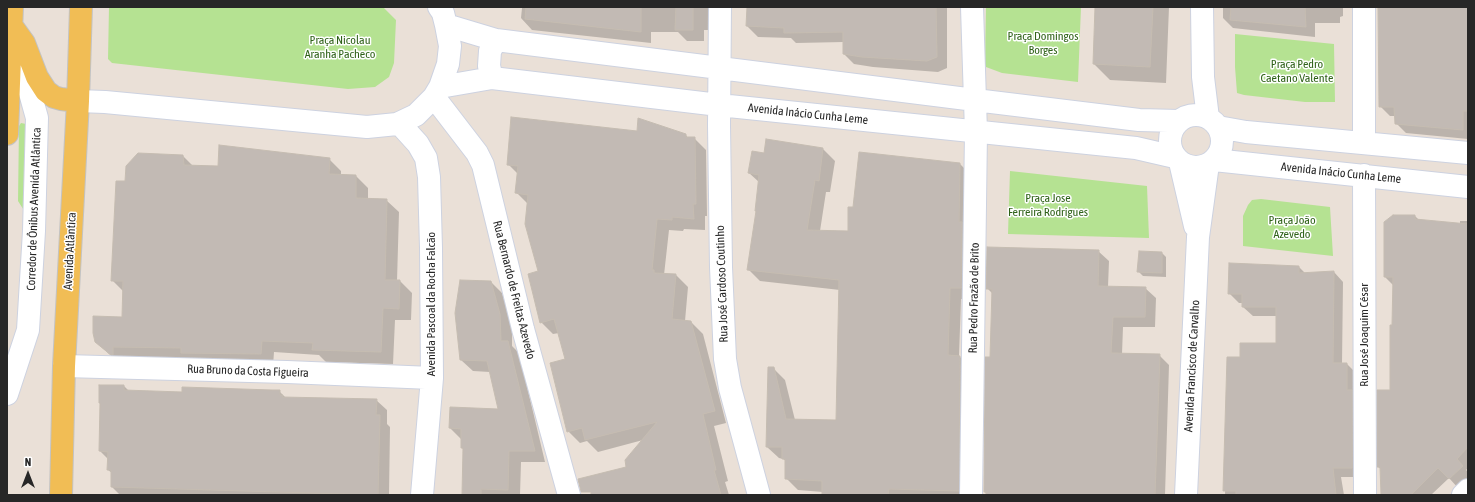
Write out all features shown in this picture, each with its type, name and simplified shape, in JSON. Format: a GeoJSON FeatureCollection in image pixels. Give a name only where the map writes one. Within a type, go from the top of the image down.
{"type":"FeatureCollection","features":[{"type":"Feature","properties":{"kind":"main road","name":"Avenida Atlântica"},"geometry":{"type":"LineString","coordinates":[[60,495],[64,366],[78,101],[81,7]]}},
{"type":"Feature","properties":{"kind":"main road"},"geometry":{"type":"LineString","coordinates":[[12,16],[37,77],[46,91],[54,97],[60,99],[78,101]]}},
{"type":"Feature","properties":{"kind":"main road"},"geometry":{"type":"LineString","coordinates":[[7,134],[7,99],[12,16]]}},
{"type":"Feature","properties":{"kind":"street","name":"Rua José Cardoso Coutinho"},"geometry":{"type":"LineString","coordinates":[[720,7],[719,105],[724,359],[730,388],[759,495]]}},
{"type":"Feature","properties":{"kind":"street","name":"Rua Pedro Frazão de Brito"},"geometry":{"type":"LineString","coordinates":[[971,495],[976,132],[972,7]]}},
{"type":"Feature","properties":{"kind":"street"},"geometry":{"type":"LineString","coordinates":[[1202,7],[1203,77],[1213,123],[1222,140],[1219,153],[1211,162],[1194,167],[1178,160],[1173,154],[1170,140],[1174,127],[1182,120],[1203,77]]}},
{"type":"Feature","properties":{"kind":"street"},"geometry":{"type":"LineString","coordinates":[[1364,7],[1364,143]]}},
{"type":"Feature","properties":{"kind":"street"},"geometry":{"type":"LineString","coordinates":[[78,101],[105,102],[367,127],[396,124],[408,119],[437,92],[448,64],[450,46],[443,13]]}},
{"type":"Feature","properties":{"kind":"street"},"geometry":{"type":"LineString","coordinates":[[443,13],[496,40],[1139,120],[1182,120],[1196,115],[1213,123],[1246,132],[1468,153]]}},
{"type":"Feature","properties":{"kind":"street","name":"Corredor de Ônibus Avenida Atlântica"},"geometry":{"type":"LineString","coordinates":[[7,394],[28,330],[37,118],[12,16]]}},
{"type":"Feature","properties":{"kind":"street"},"geometry":{"type":"LineString","coordinates":[[492,78],[489,66],[490,51],[496,40]]}},
{"type":"Feature","properties":{"kind":"street","name":"Avenida Inácio Cunha Leme"},"geometry":{"type":"LineString","coordinates":[[437,92],[492,78],[719,105],[1136,148],[1178,160]]}},
{"type":"Feature","properties":{"kind":"street","name":"Rua Bernardo de Freitas Azevedo"},"geometry":{"type":"LineString","coordinates":[[437,92],[477,153],[483,165],[523,329],[569,495]]}},
{"type":"Feature","properties":{"kind":"street","name":"Avenida Pascoal da Rocha Falcão"},"geometry":{"type":"LineString","coordinates":[[408,119],[418,144],[426,158],[429,177],[432,378],[422,495]]}},
{"type":"Feature","properties":{"kind":"street","name":"Avenida Francisco de Carvalho"},"geometry":{"type":"LineString","coordinates":[[1178,160],[1198,237]]}},
{"type":"Feature","properties":{"kind":"street","name":"Avenida Inácio Cunha Leme"},"geometry":{"type":"LineString","coordinates":[[1211,162],[1364,175],[1468,187]]}},
{"type":"Feature","properties":{"kind":"street","name":"Avenida Francisco de Carvalho"},"geometry":{"type":"LineString","coordinates":[[1186,495],[1198,237],[1211,162]]}},
{"type":"Feature","properties":{"kind":"street","name":"Rua José Joaquim César"},"geometry":{"type":"LineString","coordinates":[[1364,175],[1365,495]]}},
{"type":"Feature","properties":{"kind":"street","name":"Rua Bruno da Costa Figueira"},"geometry":{"type":"LineString","coordinates":[[64,366],[287,372],[432,378]]}},
{"type":"Feature","properties":{"kind":"street"},"geometry":{"type":"LineString","coordinates":[[1463,495],[1468,490]]}},
{"type":"Feature","properties":{"kind":"green space","name":"Praça Nicolau Aranha Pacheco"},"geometry":{"type":"Polygon","coordinates":[[[109,7],[383,7],[396,20],[394,63],[389,77],[375,87],[348,89],[112,63],[108,59],[109,7]]]}},
{"type":"Feature","properties":{"kind":"green space","name":"Praça Domingos Borges"},"geometry":{"type":"Polygon","coordinates":[[[986,7],[1081,7],[1078,82],[1002,73],[986,67],[986,7]]]}},
{"type":"Feature","properties":{"kind":"green space","name":"Praça Pedro Caetano Valente"},"geometry":{"type":"Polygon","coordinates":[[[1235,34],[1334,44],[1335,102],[1305,102],[1237,93],[1235,34]]]}},
{"type":"Feature","properties":{"kind":"green space"},"geometry":{"type":"Polygon","coordinates":[[[21,123],[26,124],[25,212],[18,201],[19,126],[21,123]]]}},
{"type":"Feature","properties":{"kind":"green space","name":"Praça Jose Ferreira Rodrigues"},"geometry":{"type":"Polygon","coordinates":[[[1010,171],[1147,186],[1149,238],[1008,234],[1010,171]]]}},
{"type":"Feature","properties":{"kind":"green space","name":"Praça João Azevedo"},"geometry":{"type":"Polygon","coordinates":[[[1261,199],[1330,207],[1333,256],[1243,246],[1243,216],[1252,200],[1261,199]]]}},
{"type":"Feature","properties":{"kind":"building"},"geometry":{"type":"Polygon","coordinates":[[[526,7],[641,7],[641,32],[525,19],[526,7]]]}},
{"type":"Feature","properties":{"kind":"building"},"geometry":{"type":"Polygon","coordinates":[[[676,7],[693,7],[693,30],[675,30],[676,7]]]}},
{"type":"Feature","properties":{"kind":"building"},"geometry":{"type":"Polygon","coordinates":[[[747,7],[936,7],[937,57],[927,61],[862,57],[843,54],[843,32],[784,33],[784,28],[746,26],[747,7]]]}},
{"type":"Feature","properties":{"kind":"building"},"geometry":{"type":"Polygon","coordinates":[[[1095,7],[1153,7],[1150,67],[1093,64],[1095,7]]]}},
{"type":"Feature","properties":{"kind":"building"},"geometry":{"type":"Polygon","coordinates":[[[1231,7],[1305,7],[1306,27],[1230,20],[1231,7]]]}},
{"type":"Feature","properties":{"kind":"building"},"geometry":{"type":"Polygon","coordinates":[[[1378,7],[1468,7],[1468,111],[1463,111],[1463,130],[1395,124],[1394,107],[1379,107],[1378,7]]]}},
{"type":"Feature","properties":{"kind":"building"},"geometry":{"type":"Polygon","coordinates":[[[511,117],[637,131],[638,118],[686,134],[686,137],[695,137],[696,204],[693,204],[694,219],[672,217],[672,220],[657,219],[652,270],[654,270],[654,273],[676,274],[672,319],[691,321],[715,411],[703,414],[716,470],[714,470],[721,495],[591,495],[591,492],[581,492],[578,479],[626,467],[625,460],[657,422],[585,440],[582,428],[567,432],[550,363],[565,359],[554,319],[540,323],[528,274],[538,271],[525,224],[528,195],[515,193],[518,166],[507,165],[511,117]]]}},
{"type":"Feature","properties":{"kind":"building"},"geometry":{"type":"Polygon","coordinates":[[[766,139],[823,148],[819,181],[815,180],[807,230],[848,231],[848,207],[853,207],[859,152],[960,163],[959,222],[962,222],[961,288],[950,288],[948,355],[960,356],[959,491],[889,489],[888,495],[822,495],[822,481],[785,479],[785,459],[782,459],[782,447],[766,447],[768,367],[774,367],[786,419],[836,420],[839,280],[747,270],[756,211],[759,175],[748,173],[752,151],[764,153],[766,139]]]}},
{"type":"Feature","properties":{"kind":"building"},"geometry":{"type":"Polygon","coordinates":[[[219,145],[330,158],[329,174],[356,175],[356,198],[387,199],[385,280],[400,280],[399,309],[383,308],[381,352],[312,350],[313,343],[262,341],[261,354],[181,353],[181,348],[113,347],[113,355],[111,355],[95,342],[93,333],[93,316],[122,317],[123,281],[111,281],[116,181],[125,181],[126,166],[138,153],[183,155],[184,165],[218,166],[219,145]]]}},
{"type":"Feature","properties":{"kind":"building"},"geometry":{"type":"Polygon","coordinates":[[[1393,215],[1415,215],[1415,219],[1468,224],[1468,447],[1457,459],[1463,466],[1449,479],[1438,468],[1411,495],[1381,495],[1380,467],[1377,467],[1377,390],[1390,390],[1390,325],[1392,325],[1393,277],[1384,277],[1384,222],[1393,215]]]}},
{"type":"Feature","properties":{"kind":"building"},"geometry":{"type":"Polygon","coordinates":[[[987,247],[1099,250],[1098,286],[1146,287],[1145,317],[1113,317],[1111,353],[1160,354],[1155,495],[986,495],[986,492],[984,492],[985,357],[990,357],[992,289],[986,289],[987,247]]]}},
{"type":"Feature","properties":{"kind":"building"},"geometry":{"type":"Polygon","coordinates":[[[1139,251],[1162,252],[1162,273],[1137,272],[1139,251]]]}},
{"type":"Feature","properties":{"kind":"building"},"geometry":{"type":"Polygon","coordinates":[[[1229,263],[1299,266],[1299,273],[1334,271],[1333,363],[1347,363],[1347,390],[1352,390],[1352,468],[1333,468],[1336,495],[1236,495],[1236,491],[1223,491],[1227,357],[1240,357],[1240,343],[1276,343],[1276,307],[1242,307],[1242,294],[1228,294],[1229,263]]]}},
{"type":"Feature","properties":{"kind":"building"},"geometry":{"type":"Polygon","coordinates":[[[460,280],[491,281],[500,314],[501,341],[508,341],[535,451],[509,451],[508,490],[481,489],[481,495],[462,495],[463,448],[461,448],[461,429],[449,428],[450,407],[498,409],[487,361],[460,360],[455,313],[460,280]]]}},
{"type":"Feature","properties":{"kind":"building"},"geometry":{"type":"Polygon","coordinates":[[[99,385],[124,385],[124,390],[182,392],[182,387],[280,390],[280,395],[283,395],[282,397],[377,399],[376,415],[380,415],[378,495],[111,487],[111,470],[107,470],[108,452],[99,451],[99,385]]]}}]}
